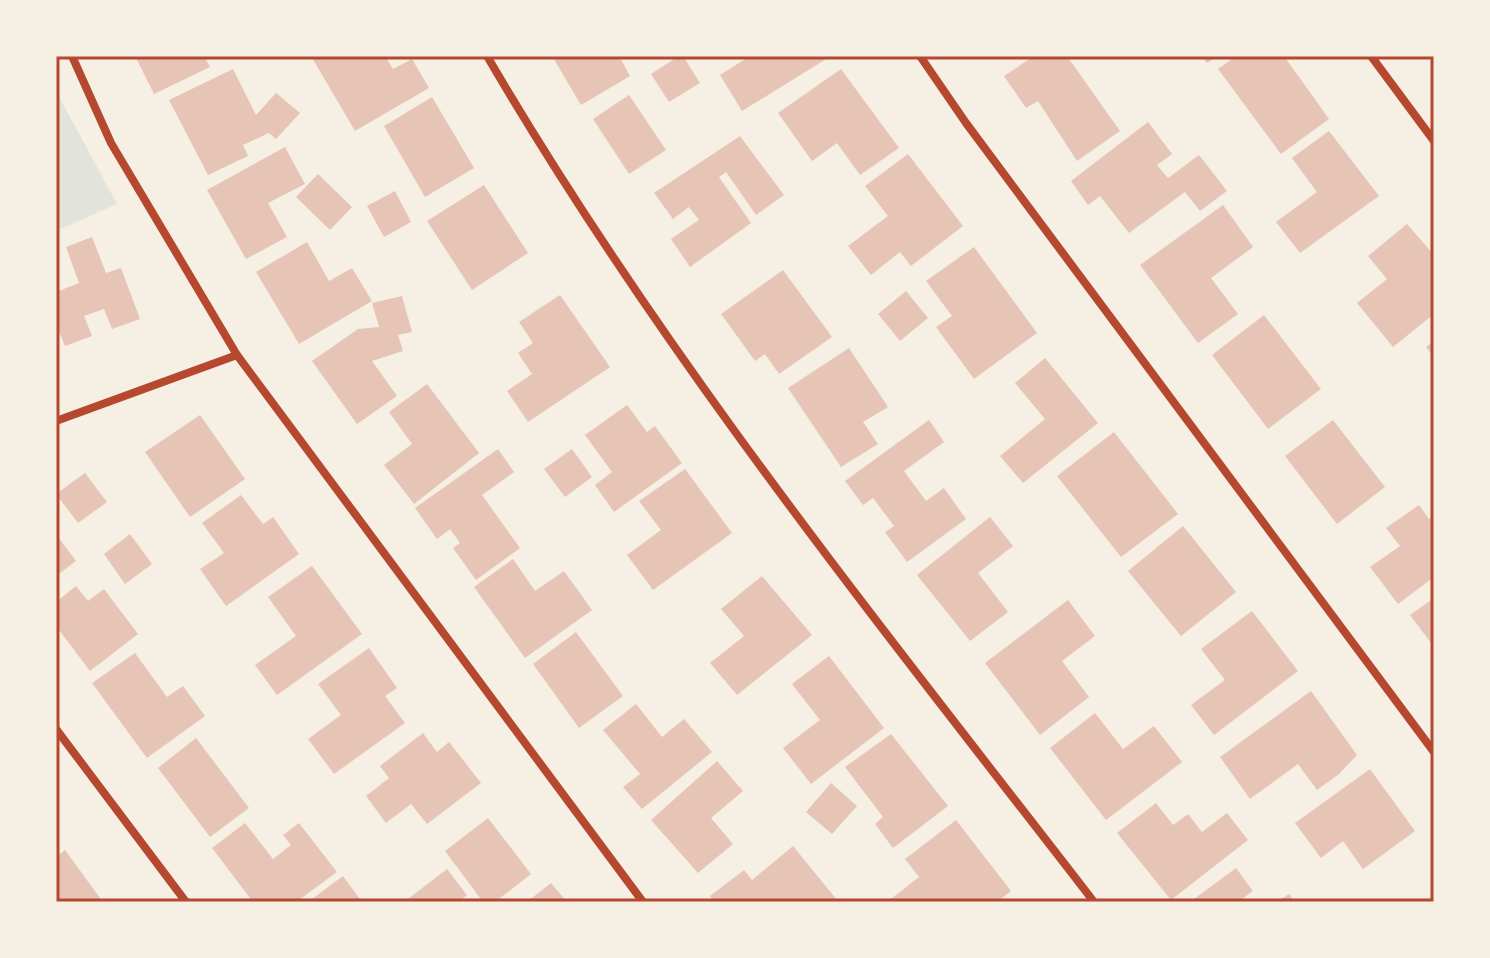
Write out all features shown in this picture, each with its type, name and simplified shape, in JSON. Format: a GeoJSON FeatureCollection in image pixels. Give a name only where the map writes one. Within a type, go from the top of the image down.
{"type":"FeatureCollection","features":[{"type":"Feature","properties":{"kind":"street"},"geometry":{"type":"LineString","coordinates":[[72,56],[111,143],[237,355],[643,902]]}},
{"type":"Feature","properties":{"kind":"street"},"geometry":{"type":"LineString","coordinates":[[487,56],[549,163],[735,437],[1094,902]]}},
{"type":"Feature","properties":{"kind":"street"},"geometry":{"type":"LineString","coordinates":[[920,56],[975,136],[1434,752]]}},
{"type":"Feature","properties":{"kind":"street"},"geometry":{"type":"LineString","coordinates":[[1371,56],[1434,141]]}},
{"type":"Feature","properties":{"kind":"street"},"geometry":{"type":"LineString","coordinates":[[56,421],[237,355]]}},
{"type":"Feature","properties":{"kind":"street"},"geometry":{"type":"LineString","coordinates":[[56,729],[186,902]]}},
{"type":"Feature","properties":{"kind":"shaded area"},"geometry":{"type":"Polygon","coordinates":[[[56,91],[117,204],[56,231],[56,91]]]}},
{"type":"Feature","properties":{"kind":"building"},"geometry":{"type":"Polygon","coordinates":[[[135,56],[204,56],[210,67],[154,94],[135,56]]]}},
{"type":"Feature","properties":{"kind":"building"},"geometry":{"type":"Polygon","coordinates":[[[311,56],[385,56],[393,69],[412,59],[429,88],[355,131],[311,56]]]}},
{"type":"Feature","properties":{"kind":"building"},"geometry":{"type":"Polygon","coordinates":[[[552,56],[619,56],[630,76],[581,105],[552,56]]]}},
{"type":"Feature","properties":{"kind":"building"},"geometry":{"type":"Polygon","coordinates":[[[683,56],[700,83],[669,102],[651,74],[683,56]]]}},
{"type":"Feature","properties":{"kind":"building"},"geometry":{"type":"Polygon","coordinates":[[[750,56],[831,56],[742,111],[720,75],[750,56]]]}},
{"type":"Feature","properties":{"kind":"building"},"geometry":{"type":"Polygon","coordinates":[[[1034,56],[1067,56],[1120,131],[1077,161],[1038,101],[1026,108],[1004,76],[1034,56]]]}},
{"type":"Feature","properties":{"kind":"building"},"geometry":{"type":"Polygon","coordinates":[[[1201,56],[1218,56],[1207,63],[1201,56]]]}},
{"type":"Feature","properties":{"kind":"building"},"geometry":{"type":"Polygon","coordinates":[[[1236,56],[1284,56],[1329,119],[1281,154],[1218,69],[1236,56]]]}},
{"type":"Feature","properties":{"kind":"building"},"geometry":{"type":"Polygon","coordinates":[[[233,69],[256,115],[276,93],[300,113],[276,139],[269,133],[243,145],[248,156],[208,175],[169,100],[233,69]]]}},
{"type":"Feature","properties":{"kind":"building"},"geometry":{"type":"Polygon","coordinates":[[[841,69],[899,148],[860,175],[837,143],[812,161],[778,113],[841,69]]]}},
{"type":"Feature","properties":{"kind":"building"},"geometry":{"type":"Polygon","coordinates":[[[629,95],[666,150],[629,174],[593,119],[629,95]]]}},
{"type":"Feature","properties":{"kind":"building"},"geometry":{"type":"Polygon","coordinates":[[[432,97],[474,168],[425,197],[384,126],[432,97]]]}},
{"type":"Feature","properties":{"kind":"building"},"geometry":{"type":"Polygon","coordinates":[[[1148,122],[1172,154],[1157,165],[1168,178],[1199,155],[1227,191],[1200,211],[1185,192],[1129,233],[1100,196],[1088,205],[1071,181],[1148,122]]]}},
{"type":"Feature","properties":{"kind":"building"},"geometry":{"type":"Polygon","coordinates":[[[1329,131],[1379,196],[1300,253],[1276,222],[1317,192],[1292,158],[1329,131]]]}},
{"type":"Feature","properties":{"kind":"building"},"geometry":{"type":"Polygon","coordinates":[[[740,136],[784,195],[756,215],[726,172],[719,177],[751,223],[690,267],[671,239],[699,220],[689,207],[673,219],[654,193],[740,136]]]}},
{"type":"Feature","properties":{"kind":"building"},"geometry":{"type":"Polygon","coordinates":[[[285,147],[305,184],[268,203],[287,237],[246,259],[207,190],[285,147]]]}},
{"type":"Feature","properties":{"kind":"building"},"geometry":{"type":"Polygon","coordinates":[[[908,154],[963,226],[911,266],[900,252],[871,275],[848,246],[888,216],[865,186],[908,154]]]}},
{"type":"Feature","properties":{"kind":"building"},"geometry":{"type":"Polygon","coordinates":[[[318,174],[352,207],[330,230],[296,197],[318,174]]]}},
{"type":"Feature","properties":{"kind":"building"},"geometry":{"type":"Polygon","coordinates":[[[484,185],[528,253],[472,290],[427,221],[484,185]]]}},
{"type":"Feature","properties":{"kind":"building"},"geometry":{"type":"Polygon","coordinates":[[[395,191],[411,222],[384,237],[367,206],[395,191]]]}},
{"type":"Feature","properties":{"kind":"building"},"geometry":{"type":"Polygon","coordinates":[[[1223,205],[1253,247],[1211,278],[1238,314],[1198,343],[1140,265],[1223,205]]]}},
{"type":"Feature","properties":{"kind":"building"},"geometry":{"type":"Polygon","coordinates":[[[1407,224],[1434,255],[1434,314],[1393,347],[1357,303],[1387,279],[1368,256],[1407,224]]]}},
{"type":"Feature","properties":{"kind":"building"},"geometry":{"type":"Polygon","coordinates":[[[92,237],[106,273],[121,268],[140,319],[112,329],[104,309],[84,316],[92,336],[65,346],[56,324],[56,292],[79,283],[66,247],[92,237]]]}},
{"type":"Feature","properties":{"kind":"building"},"geometry":{"type":"Polygon","coordinates":[[[307,242],[329,281],[352,268],[372,301],[299,344],[256,272],[307,242]]]}},
{"type":"Feature","properties":{"kind":"building"},"geometry":{"type":"Polygon","coordinates":[[[974,247],[1037,333],[974,379],[936,327],[952,316],[926,281],[974,247]]]}},
{"type":"Feature","properties":{"kind":"building"},"geometry":{"type":"Polygon","coordinates":[[[783,270],[832,337],[779,374],[765,354],[755,361],[721,314],[783,270]]]}},
{"type":"Feature","properties":{"kind":"building"},"geometry":{"type":"Polygon","coordinates":[[[906,291],[928,318],[900,341],[878,314],[906,291]]]}},
{"type":"Feature","properties":{"kind":"building"},"geometry":{"type":"Polygon","coordinates":[[[560,295],[610,367],[528,422],[507,391],[532,374],[518,353],[533,343],[519,322],[560,295]]]}},
{"type":"Feature","properties":{"kind":"building"},"geometry":{"type":"Polygon","coordinates":[[[402,296],[412,332],[398,335],[403,351],[372,361],[397,396],[357,424],[312,361],[358,329],[379,327],[372,303],[402,296]]]}},
{"type":"Feature","properties":{"kind":"building"},"geometry":{"type":"Polygon","coordinates":[[[1264,315],[1321,389],[1268,429],[1212,355],[1264,315]]]}},
{"type":"Feature","properties":{"kind":"building"},"geometry":{"type":"Polygon","coordinates":[[[1434,341],[1434,358],[1426,347],[1434,341]]]}},
{"type":"Feature","properties":{"kind":"building"},"geometry":{"type":"Polygon","coordinates":[[[849,348],[888,407],[863,422],[878,444],[841,467],[788,388],[849,348]]]}},
{"type":"Feature","properties":{"kind":"building"},"geometry":{"type":"Polygon","coordinates":[[[1045,358],[1098,423],[1023,483],[1000,456],[1045,419],[1015,383],[1045,358]]]}},
{"type":"Feature","properties":{"kind":"building"},"geometry":{"type":"Polygon","coordinates":[[[427,384],[479,453],[414,504],[384,465],[412,444],[389,412],[427,384]]]}},
{"type":"Feature","properties":{"kind":"building"},"geometry":{"type":"Polygon","coordinates":[[[627,405],[647,432],[655,426],[682,463],[614,512],[595,485],[612,472],[585,435],[627,405]]]}},
{"type":"Feature","properties":{"kind":"building"},"geometry":{"type":"Polygon","coordinates":[[[200,415],[245,479],[190,517],[145,452],[200,415]]]}},
{"type":"Feature","properties":{"kind":"building"},"geometry":{"type":"Polygon","coordinates":[[[929,420],[944,442],[904,471],[926,501],[944,488],[966,519],[907,562],[885,532],[894,526],[873,498],[863,505],[845,481],[929,420]]]}},
{"type":"Feature","properties":{"kind":"building"},"geometry":{"type":"Polygon","coordinates":[[[1333,420],[1385,487],[1337,524],[1285,456],[1333,420]]]}},
{"type":"Feature","properties":{"kind":"building"},"geometry":{"type":"Polygon","coordinates":[[[1114,432],[1178,514],[1121,557],[1057,476],[1114,432]]]}},
{"type":"Feature","properties":{"kind":"building"},"geometry":{"type":"Polygon","coordinates":[[[498,449],[514,472],[482,495],[520,548],[476,580],[453,548],[460,543],[450,529],[437,539],[415,508],[498,449]]]}},
{"type":"Feature","properties":{"kind":"building"},"geometry":{"type":"Polygon","coordinates":[[[572,449],[592,477],[565,497],[544,469],[572,449]]]}},
{"type":"Feature","properties":{"kind":"building"},"geometry":{"type":"Polygon","coordinates":[[[685,469],[732,533],[653,590],[627,555],[661,530],[639,501],[685,469]]]}},
{"type":"Feature","properties":{"kind":"building"},"geometry":{"type":"Polygon","coordinates":[[[85,473],[107,502],[78,523],[56,494],[85,473]]]}},
{"type":"Feature","properties":{"kind":"building"},"geometry":{"type":"Polygon","coordinates":[[[241,495],[263,524],[273,517],[299,554],[226,606],[200,569],[224,553],[202,523],[241,495]]]}},
{"type":"Feature","properties":{"kind":"building"},"geometry":{"type":"Polygon","coordinates":[[[1419,505],[1429,519],[1434,515],[1434,577],[1398,604],[1370,567],[1400,546],[1386,528],[1419,505]]]}},
{"type":"Feature","properties":{"kind":"building"},"geometry":{"type":"Polygon","coordinates":[[[990,517],[1013,546],[978,573],[1008,612],[970,641],[917,575],[990,517]]]}},
{"type":"Feature","properties":{"kind":"building"},"geometry":{"type":"Polygon","coordinates":[[[1183,526],[1236,592],[1181,636],[1128,571],[1183,526]]]}},
{"type":"Feature","properties":{"kind":"building"},"geometry":{"type":"Polygon","coordinates":[[[56,534],[76,561],[56,576],[56,534]]]}},
{"type":"Feature","properties":{"kind":"building"},"geometry":{"type":"Polygon","coordinates":[[[130,534],[152,564],[125,584],[104,554],[130,534]]]}},
{"type":"Feature","properties":{"kind":"building"},"geometry":{"type":"Polygon","coordinates":[[[513,559],[535,591],[564,571],[592,610],[525,658],[474,587],[513,559]]]}},
{"type":"Feature","properties":{"kind":"building"},"geometry":{"type":"Polygon","coordinates":[[[312,566],[362,634],[277,695],[255,665],[296,636],[268,597],[312,566]]]}},
{"type":"Feature","properties":{"kind":"building"},"geometry":{"type":"Polygon","coordinates":[[[762,576],[812,635],[737,695],[710,663],[744,636],[721,609],[762,576]]]}},
{"type":"Feature","properties":{"kind":"building"},"geometry":{"type":"Polygon","coordinates":[[[76,586],[88,601],[104,589],[138,634],[90,671],[56,626],[56,602],[76,586]]]}},
{"type":"Feature","properties":{"kind":"building"},"geometry":{"type":"Polygon","coordinates":[[[1434,598],[1434,647],[1410,615],[1434,598]]]}},
{"type":"Feature","properties":{"kind":"building"},"geometry":{"type":"Polygon","coordinates":[[[1068,600],[1095,636],[1062,661],[1089,697],[1040,735],[985,663],[1068,600]]]}},
{"type":"Feature","properties":{"kind":"building"},"geometry":{"type":"Polygon","coordinates":[[[1252,611],[1298,671],[1214,735],[1191,705],[1225,680],[1201,649],[1252,611]]]}},
{"type":"Feature","properties":{"kind":"building"},"geometry":{"type":"Polygon","coordinates":[[[576,632],[623,696],[579,728],[533,664],[576,632]]]}},
{"type":"Feature","properties":{"kind":"building"},"geometry":{"type":"Polygon","coordinates":[[[369,648],[397,688],[385,696],[405,723],[334,774],[308,739],[341,715],[318,684],[369,648]]]}},
{"type":"Feature","properties":{"kind":"building"},"geometry":{"type":"Polygon","coordinates":[[[135,653],[167,697],[183,686],[205,716],[147,758],[92,683],[135,653]]]}},
{"type":"Feature","properties":{"kind":"building"},"geometry":{"type":"Polygon","coordinates":[[[829,656],[884,728],[811,784],[783,748],[820,720],[792,684],[829,656]]]}},
{"type":"Feature","properties":{"kind":"building"},"geometry":{"type":"Polygon","coordinates":[[[1311,691],[1357,755],[1339,774],[1317,790],[1298,764],[1250,799],[1220,757],[1311,691]]]}},
{"type":"Feature","properties":{"kind":"building"},"geometry":{"type":"Polygon","coordinates":[[[636,704],[662,737],[684,719],[712,752],[642,809],[623,787],[640,774],[603,730],[636,704]]]}},
{"type":"Feature","properties":{"kind":"building"},"geometry":{"type":"Polygon","coordinates":[[[1095,713],[1123,749],[1154,726],[1182,762],[1106,820],[1050,748],[1095,713]]]}},
{"type":"Feature","properties":{"kind":"building"},"geometry":{"type":"Polygon","coordinates":[[[423,733],[437,752],[449,742],[481,783],[427,824],[411,804],[386,823],[366,796],[389,778],[380,766],[423,733]]]}},
{"type":"Feature","properties":{"kind":"building"},"geometry":{"type":"Polygon","coordinates":[[[891,734],[948,806],[893,848],[875,824],[883,817],[845,767],[891,734]]]}},
{"type":"Feature","properties":{"kind":"building"},"geometry":{"type":"Polygon","coordinates":[[[196,738],[249,808],[210,837],[158,768],[196,738]]]}},
{"type":"Feature","properties":{"kind":"building"},"geometry":{"type":"Polygon","coordinates":[[[717,761],[743,791],[711,818],[733,844],[698,873],[651,820],[717,761]]]}},
{"type":"Feature","properties":{"kind":"building"},"geometry":{"type":"Polygon","coordinates":[[[1370,769],[1415,831],[1363,869],[1343,841],[1321,858],[1295,823],[1370,769]]]}},
{"type":"Feature","properties":{"kind":"building"},"geometry":{"type":"Polygon","coordinates":[[[831,783],[857,806],[832,834],[806,812],[831,783]]]}},
{"type":"Feature","properties":{"kind":"building"},"geometry":{"type":"Polygon","coordinates":[[[1156,803],[1173,825],[1188,814],[1202,832],[1227,813],[1248,840],[1171,900],[1117,833],[1156,803]]]}},
{"type":"Feature","properties":{"kind":"building"},"geometry":{"type":"Polygon","coordinates":[[[488,818],[531,874],[495,902],[483,902],[445,851],[488,818]]]}},
{"type":"Feature","properties":{"kind":"building"},"geometry":{"type":"Polygon","coordinates":[[[956,820],[1011,891],[997,902],[887,902],[919,877],[905,859],[956,820]]]}},
{"type":"Feature","properties":{"kind":"building"},"geometry":{"type":"Polygon","coordinates":[[[245,823],[273,859],[291,845],[283,835],[299,823],[337,872],[296,902],[253,902],[212,848],[245,823]]]}},
{"type":"Feature","properties":{"kind":"building"},"geometry":{"type":"Polygon","coordinates":[[[793,846],[837,900],[835,902],[714,902],[710,896],[744,870],[752,880],[793,846]]]}},
{"type":"Feature","properties":{"kind":"building"},"geometry":{"type":"Polygon","coordinates":[[[65,850],[103,902],[56,902],[56,857],[65,850]]]}},
{"type":"Feature","properties":{"kind":"building"},"geometry":{"type":"Polygon","coordinates":[[[1236,868],[1253,891],[1238,902],[1190,902],[1236,868]]]}},
{"type":"Feature","properties":{"kind":"building"},"geometry":{"type":"Polygon","coordinates":[[[447,869],[467,895],[458,902],[411,902],[408,899],[447,869]]]}},
{"type":"Feature","properties":{"kind":"building"},"geometry":{"type":"Polygon","coordinates":[[[343,876],[362,902],[308,902],[343,876]]]}},
{"type":"Feature","properties":{"kind":"building"},"geometry":{"type":"Polygon","coordinates":[[[551,883],[567,902],[527,902],[551,883]]]}},
{"type":"Feature","properties":{"kind":"building"},"geometry":{"type":"Polygon","coordinates":[[[1289,894],[1295,902],[1277,902],[1289,894]]]}}]}
